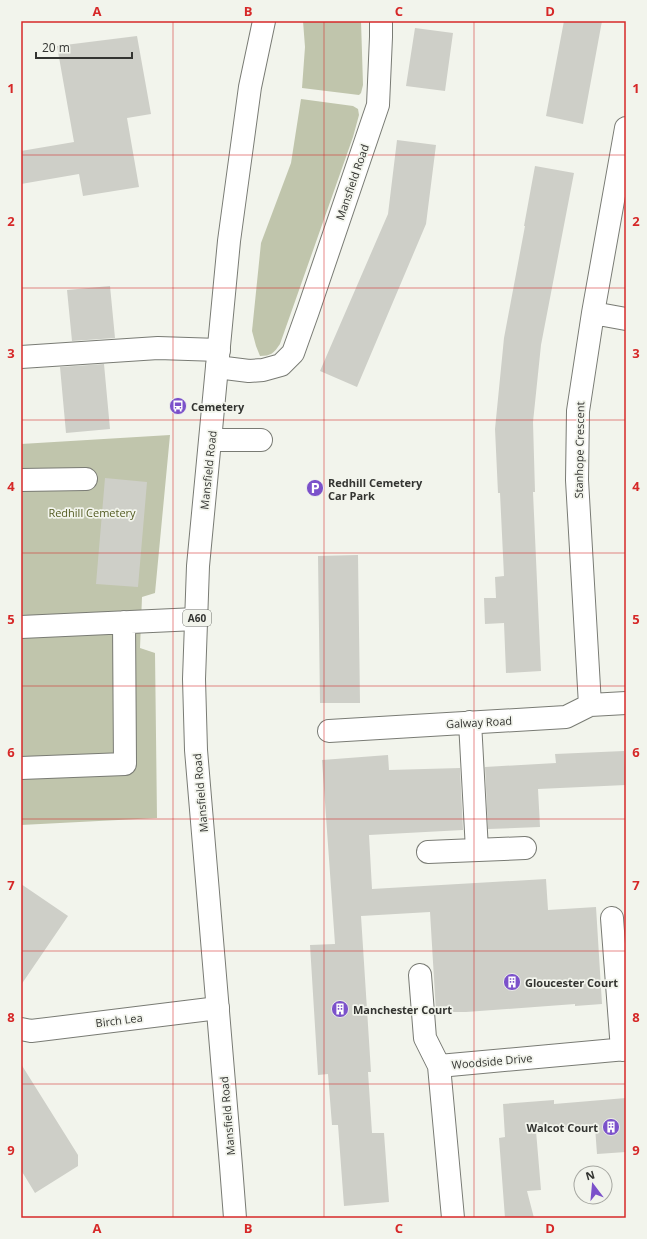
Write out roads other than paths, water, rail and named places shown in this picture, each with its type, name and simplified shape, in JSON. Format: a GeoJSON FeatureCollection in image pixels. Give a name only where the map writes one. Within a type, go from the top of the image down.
{"type":"FeatureCollection","features":[{"type":"Feature","properties":{"kind":"main road","name":"Mansfield Road"},"geometry":{"type":"LineString","coordinates":[[235,1218],[196,750],[194,679],[198,566],[229,241],[250,87],[264,21]]}},
{"type":"Feature","properties":{"kind":"main road","name":"Mansfield Road"},"geometry":{"type":"LineString","coordinates":[[21,358],[158,348],[218,359],[248,371],[263,370],[281,365],[293,353],[378,105],[381,21]]}},
{"type":"Feature","properties":{"kind":"main road","name":"Stanhope Crescent"},"geometry":{"type":"LineString","coordinates":[[590,705],[577,480],[578,411],[593,313],[626,128]]}},
{"type":"Feature","properties":{"kind":"main road"},"geometry":{"type":"LineString","coordinates":[[593,313],[626,319]]}},
{"type":"Feature","properties":{"kind":"main road"},"geometry":{"type":"LineString","coordinates":[[211,440],[261,440]]}},
{"type":"Feature","properties":{"kind":"main road"},"geometry":{"type":"LineString","coordinates":[[21,480],[86,479]]}},
{"type":"Feature","properties":{"kind":"main road"},"geometry":{"type":"LineString","coordinates":[[21,627],[196,619]]}},
{"type":"Feature","properties":{"kind":"main road"},"geometry":{"type":"LineString","coordinates":[[21,768],[125,764],[124,622]]}},
{"type":"Feature","properties":{"kind":"main road","name":"Galway Road"},"geometry":{"type":"LineString","coordinates":[[329,731],[566,717],[590,705],[626,703]]}},
{"type":"Feature","properties":{"kind":"main road"},"geometry":{"type":"LineString","coordinates":[[470,722],[477,850]]}},
{"type":"Feature","properties":{"kind":"main road"},"geometry":{"type":"LineString","coordinates":[[428,852],[526,848]]}},
{"type":"Feature","properties":{"kind":"main road"},"geometry":{"type":"LineString","coordinates":[[612,918],[624,1050]]}},
{"type":"Feature","properties":{"kind":"main road"},"geometry":{"type":"LineString","coordinates":[[420,975],[425,1038],[439,1066]]}},
{"type":"Feature","properties":{"kind":"main road","name":"Birch Lea"},"geometry":{"type":"LineString","coordinates":[[21,1029],[31,1031],[218,1008]]}},
{"type":"Feature","properties":{"kind":"main road","name":"Woodside Drive"},"geometry":{"type":"LineString","coordinates":[[453,1218],[439,1066],[624,1050]]}},
{"type":"Feature","properties":{"kind":"place","name":"Cemetery"},"geometry":{"type":"Point","coordinates":[178,406]}},
{"type":"Feature","properties":{"kind":"place","name":"Redhill Cemetery Car Park"},"geometry":{"type":"Point","coordinates":[315,488]}},
{"type":"Feature","properties":{"kind":"place","name":"Gloucester Court"},"geometry":{"type":"Point","coordinates":[512,982]}},
{"type":"Feature","properties":{"kind":"place","name":"Manchester Court"},"geometry":{"type":"Point","coordinates":[340,1009]}},
{"type":"Feature","properties":{"kind":"place","name":"Walcot Court"},"geometry":{"type":"Point","coordinates":[611,1127]}},
{"type":"Feature","properties":{"kind":"park label","name":"Redhill Cemetery"},"geometry":{"type":"Point","coordinates":[92,512]}}]}
